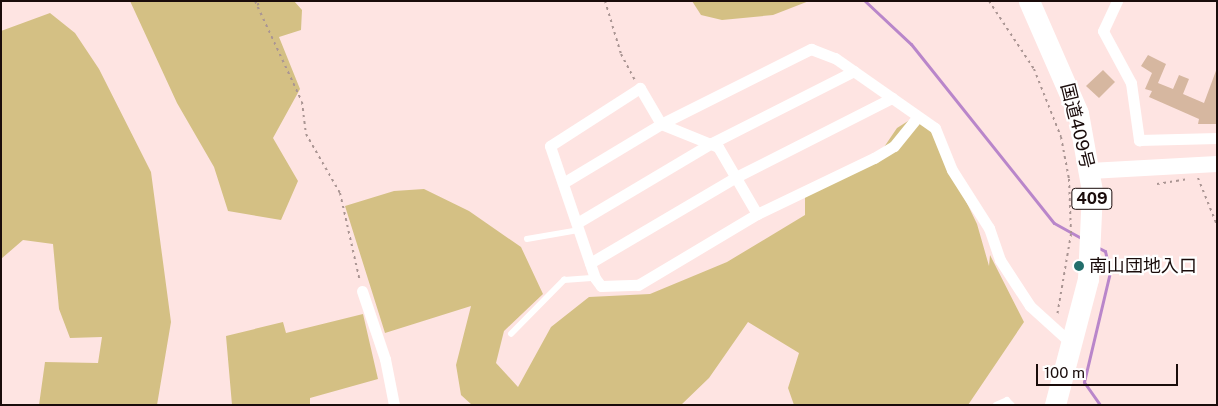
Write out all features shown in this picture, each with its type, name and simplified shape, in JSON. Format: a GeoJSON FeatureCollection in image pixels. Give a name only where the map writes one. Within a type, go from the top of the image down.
{"type":"FeatureCollection","features":[{"type":"Feature","properties":{"kind":"highway","name":"国道409号"},"geometry":{"type":"LineString","coordinates":[[1029,1],[1071,95],[1090,171],[1089,270],[1072,344],[1055,405]]}},
{"type":"Feature","properties":{"kind":"street"},"geometry":{"type":"LineString","coordinates":[[1117,1],[1103,31],[1131,83],[1139,140],[1217,138]]}},
{"type":"Feature","properties":{"kind":"street"},"geometry":{"type":"LineString","coordinates":[[563,183],[662,124],[811,49],[854,71],[917,118],[935,128],[952,170],[989,228],[1000,260],[1030,306],[1052,328],[1072,344]]}},
{"type":"Feature","properties":{"kind":"street"},"geometry":{"type":"LineString","coordinates":[[578,226],[712,143],[854,71]]}},
{"type":"Feature","properties":{"kind":"street"},"geometry":{"type":"LineString","coordinates":[[756,214],[718,147],[662,124],[640,88],[550,146],[590,263],[601,286],[643,283],[756,214],[874,158],[894,146],[917,118]]}},
{"type":"Feature","properties":{"kind":"street"},"geometry":{"type":"LineString","coordinates":[[590,263],[736,177],[892,98]]}},
{"type":"Feature","properties":{"kind":"street"},"geometry":{"type":"LineString","coordinates":[[1090,171],[1217,164]]}},
{"type":"Feature","properties":{"kind":"street"},"geometry":{"type":"LineString","coordinates":[[362,291],[385,359],[394,405]]}},
{"type":"Feature","properties":{"kind":"lane"},"geometry":{"type":"LineString","coordinates":[[527,239],[578,226]]}},
{"type":"Feature","properties":{"kind":"lane"},"geometry":{"type":"LineString","coordinates":[[511,334],[564,280],[596,278]]}},
{"type":"Feature","properties":{"kind":"lane"},"geometry":{"type":"LineString","coordinates":[[996,405],[1007,400],[1012,405]]}},
{"type":"Feature","properties":{"kind":"path"},"geometry":{"type":"LineString","coordinates":[[255,1],[302,102],[306,134],[340,193],[362,291]]}},
{"type":"Feature","properties":{"kind":"path"},"geometry":{"type":"LineString","coordinates":[[257,5],[262,1]]}},
{"type":"Feature","properties":{"kind":"path"},"geometry":{"type":"LineString","coordinates":[[605,1],[621,54],[640,88]]}},
{"type":"Feature","properties":{"kind":"path"},"geometry":{"type":"LineString","coordinates":[[989,1],[1047,95],[1066,162],[1070,250],[1063,299],[1052,328]]}},
{"type":"Feature","properties":{"kind":"path"},"geometry":{"type":"LineString","coordinates":[[1157,184],[1198,178],[1217,225]]}},
{"type":"Feature","properties":{"kind":"shaded area"},"geometry":{"type":"Polygon","coordinates":[[[130,1],[294,1],[302,10],[301,30],[279,37],[300,89],[273,138],[298,181],[281,220],[228,211],[214,167],[177,103],[130,1]]]}},
{"type":"Feature","properties":{"kind":"shaded area"},"geometry":{"type":"Polygon","coordinates":[[[692,1],[809,1],[773,15],[722,20],[701,15],[692,1]]]}},
{"type":"Feature","properties":{"kind":"shaded area"},"geometry":{"type":"Polygon","coordinates":[[[50,13],[75,33],[99,69],[151,172],[171,322],[157,405],[39,405],[45,362],[98,363],[102,337],[70,338],[59,309],[53,244],[23,240],[1,259],[1,31],[50,13]]]}},
{"type":"Feature","properties":{"kind":"shaded area"},"geometry":{"type":"Polygon","coordinates":[[[916,116],[930,126],[977,224],[989,266],[990,255],[1024,322],[968,405],[794,405],[788,388],[799,353],[748,322],[709,378],[681,405],[472,405],[461,395],[456,365],[471,306],[385,333],[345,206],[394,191],[424,189],[469,211],[521,247],[543,294],[504,331],[496,363],[518,387],[551,327],[589,297],[650,294],[727,262],[805,215],[805,187],[880,153],[897,128],[916,116]]]}},
{"type":"Feature","properties":{"kind":"shaded area"},"geometry":{"type":"Polygon","coordinates":[[[363,314],[378,379],[310,398],[310,405],[232,405],[226,336],[283,322],[286,333],[363,314]]]}},
{"type":"Feature","properties":{"kind":"building"},"geometry":{"type":"Polygon","coordinates":[[[1148,55],[1166,64],[1158,83],[1173,89],[1179,75],[1189,79],[1183,94],[1204,103],[1217,68],[1217,124],[1198,124],[1199,119],[1149,97],[1152,91],[1145,89],[1152,73],[1141,66],[1148,55]]]}},
{"type":"Feature","properties":{"kind":"building"},"geometry":{"type":"Polygon","coordinates":[[[1103,70],[1115,82],[1099,98],[1086,86],[1103,70]]]}},
{"type":"Feature","properties":{"kind":"waterway"},"geometry":{"type":"LineString","coordinates":[[865,1],[911,44],[1054,223],[1083,239]]}},
{"type":"Feature","properties":{"kind":"waterway"},"geometry":{"type":"LineString","coordinates":[[1097,247],[1105,251],[1110,272],[1084,382],[1100,405]]}},
{"type":"Feature","properties":{"kind":"place","name":"南山団地入口"},"geometry":{"type":"Point","coordinates":[1079,266]}}]}
